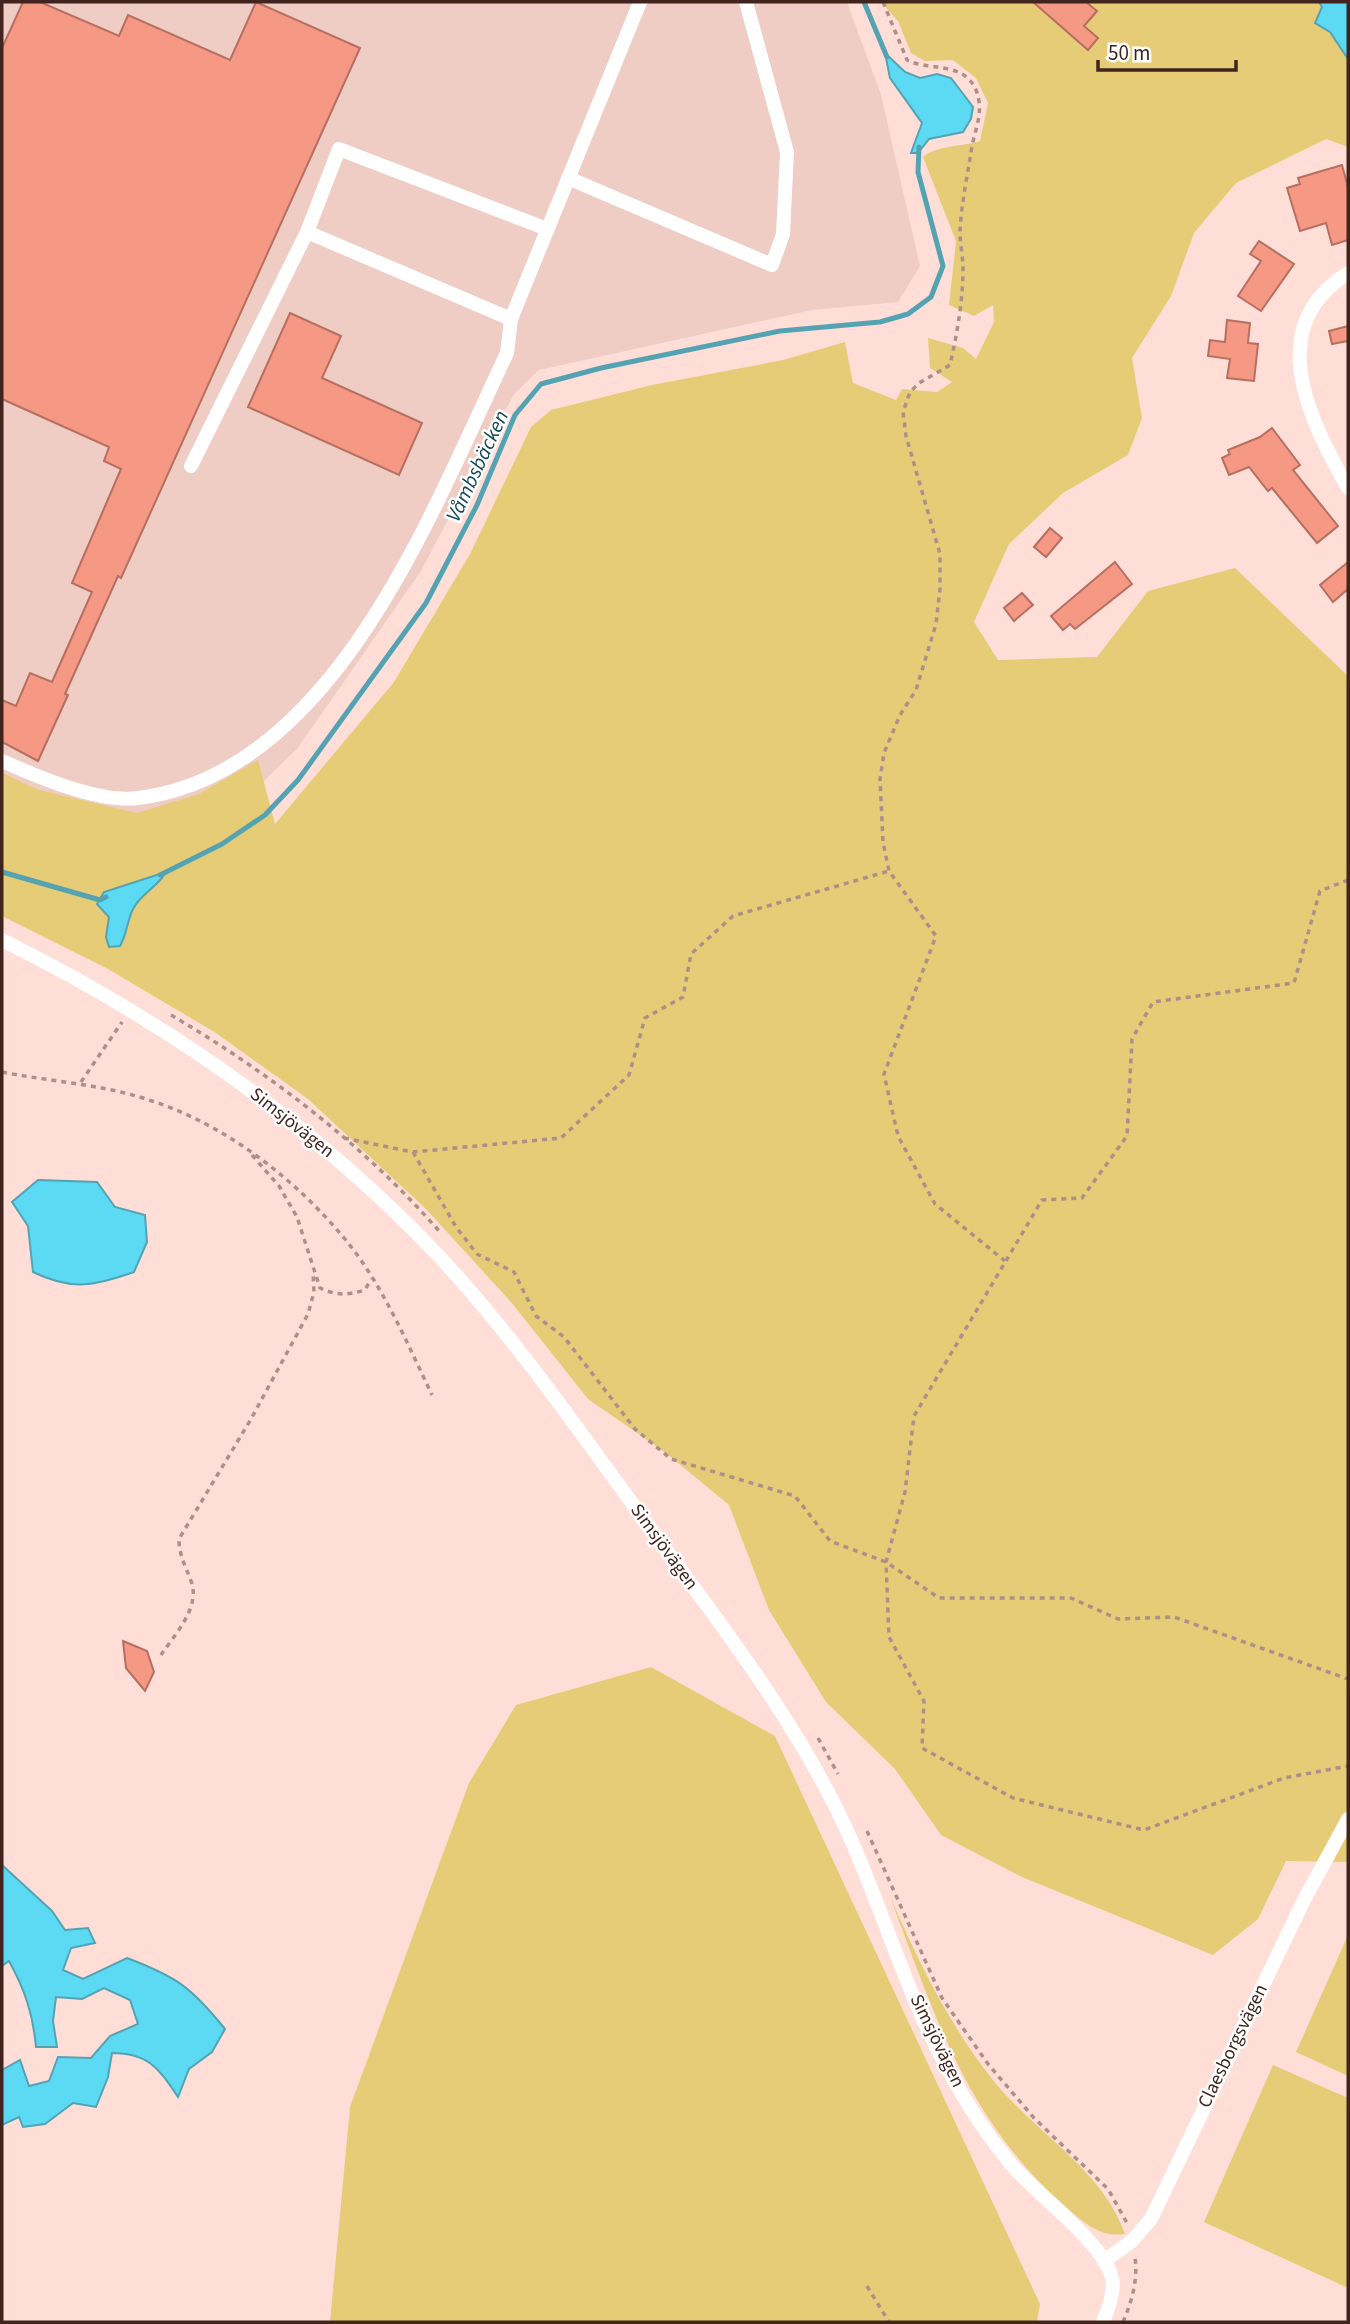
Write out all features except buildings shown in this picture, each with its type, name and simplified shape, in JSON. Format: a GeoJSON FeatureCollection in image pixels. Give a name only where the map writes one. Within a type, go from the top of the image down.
{"type":"FeatureCollection","features":[{"type":"Feature","properties":{"kind":"street"},"geometry":{"type":"LineString","coordinates":[[2,761],[40,778],[105,795],[136,799],[189,787],[240,762],[292,720],[335,671],[402,572],[507,353],[511,319],[640,2]]}},
{"type":"Feature","properties":{"kind":"street"},"geometry":{"type":"LineString","coordinates":[[568,178],[772,265],[783,234],[787,152],[746,2]]}},
{"type":"Feature","properties":{"kind":"street"},"geometry":{"type":"LineString","coordinates":[[191,467],[307,232],[339,149],[547,229]]}},
{"type":"Feature","properties":{"kind":"street"},"geometry":{"type":"LineString","coordinates":[[307,232],[511,319]]}},
{"type":"Feature","properties":{"kind":"street"},"geometry":{"type":"LineString","coordinates":[[1348,273],[1323,292],[1305,321],[1298,350],[1300,379],[1309,406],[1348,488]]}},
{"type":"Feature","properties":{"kind":"street","name":"Simsjövägen"},"geometry":{"type":"LineString","coordinates":[[2,940],[131,1009],[224,1070],[337,1158],[439,1256],[529,1365],[738,1648],[800,1741],[832,1800],[947,2069],[984,2128],[1012,2165],[1092,2243],[1104,2261],[1112,2277],[1112,2288],[1103,2322]]}},
{"type":"Feature","properties":{"kind":"street","name":"Claesborgsvägen"},"geometry":{"type":"LineString","coordinates":[[1104,2261],[1132,2241],[1151,2219],[1304,1900],[1348,1819]]}},
{"type":"Feature","properties":{"kind":"path"},"geometry":{"type":"LineString","coordinates":[[883,2],[906,60],[918,66],[936,65],[958,71],[976,88],[981,116],[971,149],[960,232],[963,271],[957,336],[950,365],[919,383],[910,392],[904,412],[906,436],[940,554],[940,589],[936,624],[916,690],[900,715],[884,753],[880,779],[883,842],[889,871],[936,936],[884,1073],[898,1136],[935,1203],[1005,1261]]}},
{"type":"Feature","properties":{"kind":"path"},"geometry":{"type":"LineString","coordinates":[[342,1137],[413,1152],[561,1138],[629,1075],[645,1018],[683,997],[691,954],[733,916],[889,871]]}},
{"type":"Feature","properties":{"kind":"path"},"geometry":{"type":"LineString","coordinates":[[1348,880],[1320,891],[1294,983],[1153,1002],[1132,1039],[1127,1136],[1082,1198],[1042,1200],[914,1416],[905,1492],[886,1562],[888,1637],[925,1701],[922,1748],[1013,1798],[1144,1830],[1284,1778],[1348,1766]]}},
{"type":"Feature","properties":{"kind":"path"},"geometry":{"type":"LineString","coordinates":[[80,1082],[131,1009]]}},
{"type":"Feature","properties":{"kind":"path"},"geometry":{"type":"LineString","coordinates":[[164,1010],[256,1069],[342,1137],[416,1205],[443,1235]]}},
{"type":"Feature","properties":{"kind":"path"},"geometry":{"type":"LineString","coordinates":[[2,1072],[40,1080],[80,1082],[153,1101],[244,1146],[291,1185],[345,1238],[371,1279],[432,1395]]}},
{"type":"Feature","properties":{"kind":"path"},"geometry":{"type":"LineString","coordinates":[[244,1146],[279,1186],[297,1217],[320,1288],[334,1294],[349,1295],[365,1290],[371,1279]]}},
{"type":"Feature","properties":{"kind":"path"},"geometry":{"type":"LineString","coordinates":[[413,1152],[456,1227],[477,1254],[514,1272],[536,1316],[564,1337],[635,1429],[671,1459],[795,1496],[830,1541],[886,1562],[939,1598],[1071,1598],[1118,1619],[1174,1617],[1348,1679]]}},
{"type":"Feature","properties":{"kind":"path"},"geometry":{"type":"LineString","coordinates":[[161,1655],[187,1617],[192,1598],[192,1584],[179,1554],[179,1539],[251,1419],[308,1314],[314,1292],[313,1273]]}},
{"type":"Feature","properties":{"kind":"path"},"geometry":{"type":"LineString","coordinates":[[813,1731],[840,1778]]}},
{"type":"Feature","properties":{"kind":"path"},"geometry":{"type":"LineString","coordinates":[[864,1825],[942,1998],[988,2064],[1034,2118],[1108,2189],[1130,2232]]}},
{"type":"Feature","properties":{"kind":"path"},"geometry":{"type":"LineString","coordinates":[[1123,2322],[1132,2303],[1137,2271],[1135,2252]]}},
{"type":"Feature","properties":{"kind":"path"},"geometry":{"type":"LineString","coordinates":[[867,2286],[890,2322]]}},
{"type":"Feature","properties":{"kind":"shaded area"},"geometry":{"type":"Polygon","coordinates":[[[2,2],[847,2],[881,95],[920,266],[898,302],[812,310],[539,370],[514,394],[421,571],[297,749],[242,802],[136,855],[2,792],[2,2]]]}},
{"type":"Feature","properties":{"kind":"shaded area"},"geometry":{"type":"Polygon","coordinates":[[[881,2],[1348,2],[1348,147],[1326,139],[1236,183],[1194,233],[1171,296],[1132,358],[1142,418],[1128,455],[1063,493],[1009,544],[974,622],[998,660],[1097,657],[1148,591],[1235,568],[1348,676],[1348,1862],[1286,1861],[1258,1919],[1213,1955],[1022,1877],[941,1835],[895,1769],[826,1702],[769,1610],[729,1505],[666,1453],[588,1399],[511,1302],[426,1209],[308,1099],[216,1033],[108,969],[2,916],[2,773],[39,790],[137,813],[199,794],[258,760],[275,824],[394,682],[470,554],[531,427],[551,410],[652,385],[783,360],[845,342],[853,383],[896,400],[902,389],[937,392],[952,382],[930,368],[928,338],[963,348],[976,359],[994,322],[993,305],[974,316],[949,305],[956,241],[923,157],[942,148],[980,141],[988,103],[976,78],[953,60],[925,61],[911,53],[898,21],[881,2]]]}},
{"type":"Feature","properties":{"kind":"shaded area"},"geometry":{"type":"Polygon","coordinates":[[[651,1667],[775,1736],[1040,2304],[1037,2322],[330,2322],[350,2107],[469,1783],[516,1705],[651,1667]]]}},
{"type":"Feature","properties":{"kind":"shaded area"},"geometry":{"type":"Polygon","coordinates":[[[889,1894],[936,1993],[964,2040],[997,2085],[1102,2191],[1125,2234],[1108,2234],[1092,2228],[1078,2218],[1031,2173],[1002,2138],[978,2101],[938,2022],[889,1894]]]}},
{"type":"Feature","properties":{"kind":"shaded area"},"geometry":{"type":"Polygon","coordinates":[[[1348,1935],[1348,2076],[1296,2052],[1348,1935]]]}},
{"type":"Feature","properties":{"kind":"shaded area"},"geometry":{"type":"Polygon","coordinates":[[[1273,2065],[1348,2098],[1348,2288],[1204,2222],[1273,2065]]]}},
{"type":"Feature","properties":{"kind":"water"},"geometry":{"type":"Polygon","coordinates":[[[1319,2],[1348,2],[1348,59],[1330,32],[1315,23],[1322,7],[1319,2]]]}},
{"type":"Feature","properties":{"kind":"water"},"geometry":{"type":"Polygon","coordinates":[[[885,53],[905,72],[920,78],[937,74],[951,78],[973,107],[971,119],[963,132],[929,139],[918,153],[911,153],[922,123],[890,78],[885,53]]]}},
{"type":"Feature","properties":{"kind":"water"},"geometry":{"type":"Polygon","coordinates":[[[166,872],[136,903],[120,946],[109,947],[106,937],[109,917],[97,904],[104,892],[166,872]]]}},
{"type":"Feature","properties":{"kind":"water"},"geometry":{"type":"Polygon","coordinates":[[[38,1180],[97,1182],[115,1207],[145,1215],[147,1242],[134,1272],[107,1281],[72,1284],[33,1272],[28,1226],[12,1202],[38,1180]]]}},
{"type":"Feature","properties":{"kind":"water"},"geometry":{"type":"Polygon","coordinates":[[[2,1865],[52,1911],[65,1930],[88,1928],[95,1943],[71,1948],[63,1970],[83,1979],[127,1958],[159,1971],[182,1985],[225,2029],[212,2052],[189,2069],[178,2097],[152,2064],[135,2056],[112,2053],[108,2077],[96,2107],[73,2103],[45,2124],[23,2127],[19,2117],[2,2125],[2,2070],[20,2060],[29,2086],[49,2081],[58,2057],[91,2058],[110,2036],[138,2024],[130,2000],[104,1988],[82,1999],[56,1997],[53,2021],[57,2047],[36,2047],[33,2024],[20,1982],[9,1961],[2,1966],[2,1865]]]}},
{"type":"Feature","properties":{"kind":"waterway","name":"Våmbsbäcken"},"geometry":{"type":"LineString","coordinates":[[864,2],[887,57]]}},
{"type":"Feature","properties":{"kind":"waterway","name":"Våmbsbäcken"},"geometry":{"type":"LineString","coordinates":[[160,875],[222,844],[265,815],[298,780],[426,603],[477,505],[515,415],[541,384],[601,368],[780,331],[880,322],[908,314],[931,297],[943,266],[918,172],[919,147]]}},
{"type":"Feature","properties":{"kind":"waterway","name":"Våmbsbäcken"},"geometry":{"type":"LineString","coordinates":[[2,872],[100,900],[106,897]]}}]}
